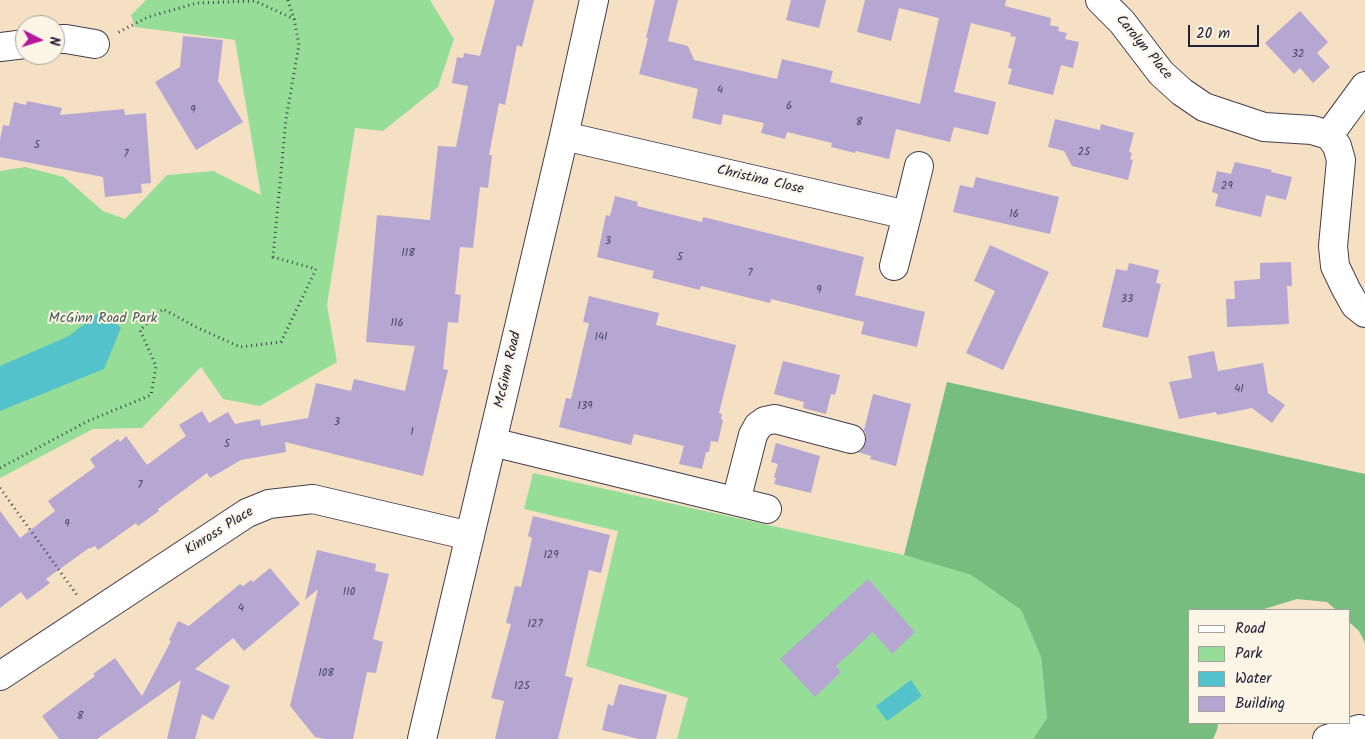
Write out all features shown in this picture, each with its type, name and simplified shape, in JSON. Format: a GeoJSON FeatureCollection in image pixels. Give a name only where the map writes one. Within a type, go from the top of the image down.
{"type":"FeatureCollection","features":[{"type":"Feature","properties":{"kind":"street","name":"McGinn Road"},"geometry":{"type":"LineString","coordinates":[[422,739],[564,136],[594,0]]}},
{"type":"Feature","properties":{"kind":"street","name":"Carolyn Place"},"geometry":{"type":"LineString","coordinates":[[1100,0],[1122,22],[1161,73],[1182,92],[1204,107],[1264,127],[1312,130],[1329,135]]}},
{"type":"Feature","properties":{"kind":"street"},"geometry":{"type":"LineString","coordinates":[[65,39],[95,44]]}},
{"type":"Feature","properties":{"kind":"street"},"geometry":{"type":"LineString","coordinates":[[0,47],[15,45]]}},
{"type":"Feature","properties":{"kind":"street"},"geometry":{"type":"LineString","coordinates":[[1365,86],[1329,135],[1338,146],[1341,160],[1333,246],[1335,266],[1355,304],[1365,313]]}},
{"type":"Feature","properties":{"kind":"street","name":"Christina Close"},"geometry":{"type":"LineString","coordinates":[[564,136],[907,215]]}},
{"type":"Feature","properties":{"kind":"street"},"geometry":{"type":"LineString","coordinates":[[894,266],[919,166]]}},
{"type":"Feature","properties":{"kind":"street"},"geometry":{"type":"LineString","coordinates":[[736,501],[753,435],[758,426],[765,421],[775,419],[851,439]]}},
{"type":"Feature","properties":{"kind":"street"},"geometry":{"type":"LineString","coordinates":[[492,442],[767,509]]}},
{"type":"Feature","properties":{"kind":"street","name":"Kinross Place"},"geometry":{"type":"LineString","coordinates":[[0,676],[247,513],[269,504],[312,499],[470,536]]}},
{"type":"Feature","properties":{"kind":"street"},"geometry":{"type":"LineString","coordinates":[[1327,739],[1360,729]]}},
{"type":"Feature","properties":{"kind":"path"},"geometry":{"type":"LineString","coordinates":[[0,468],[88,421],[151,395],[156,366],[140,330],[164,309],[196,327],[240,347],[281,342],[316,269],[274,257],[286,120],[299,45],[288,0]]}},
{"type":"Feature","properties":{"kind":"path"},"geometry":{"type":"LineString","coordinates":[[95,44],[148,17],[198,3],[255,1],[294,19]]}},
{"type":"Feature","properties":{"kind":"path"},"geometry":{"type":"LineString","coordinates":[[0,488],[91,615]]}},
{"type":"Feature","properties":{"kind":"green space","name":"McGinn Road Park"},"geometry":{"type":"Polygon","coordinates":[[[146,0],[430,0],[454,39],[438,87],[383,131],[355,128],[327,305],[337,362],[260,406],[223,399],[201,367],[142,428],[93,429],[0,478],[0,171],[25,167],[64,177],[103,211],[125,219],[167,175],[213,171],[261,195],[235,40],[135,27],[131,15],[146,0]]]}},
{"type":"Feature","properties":{"kind":"green space"},"geometry":{"type":"Polygon","coordinates":[[[947,382],[1365,474],[1365,643],[1359,631],[1350,623],[1350,609],[1335,609],[1327,602],[1297,599],[1264,609],[1188,609],[1188,724],[1218,724],[1213,739],[1033,739],[1047,718],[1041,657],[1021,610],[971,575],[904,555],[947,382]]]}},
{"type":"Feature","properties":{"kind":"green space"},"geometry":{"type":"Polygon","coordinates":[[[533,473],[904,555],[971,575],[1021,610],[1041,657],[1047,718],[1033,739],[677,739],[688,698],[586,666],[618,531],[524,509],[533,473]]]}},
{"type":"Feature","properties":{"kind":"water"},"geometry":{"type":"Polygon","coordinates":[[[102,310],[121,328],[104,369],[0,411],[0,366],[69,336],[102,310]]]}},
{"type":"Feature","properties":{"kind":"water"},"geometry":{"type":"Polygon","coordinates":[[[911,680],[922,696],[887,721],[876,706],[911,680]]]}},
{"type":"Feature","properties":{"kind":"building"},"geometry":{"type":"Polygon","coordinates":[[[495,0],[534,0],[522,47],[517,45],[505,105],[499,103],[489,155],[492,155],[488,188],[480,187],[473,248],[460,247],[455,294],[461,295],[458,323],[448,322],[443,369],[448,370],[423,476],[285,442],[286,452],[241,460],[210,478],[207,473],[138,526],[136,523],[98,550],[95,546],[89,548],[46,579],[50,583],[27,600],[21,592],[0,608],[0,511],[20,538],[55,511],[48,501],[95,467],[90,459],[118,439],[120,442],[126,436],[147,465],[186,436],[179,425],[202,411],[209,423],[228,412],[235,424],[260,419],[261,426],[308,418],[316,383],[351,391],[354,379],[405,391],[415,346],[366,342],[377,215],[430,220],[438,146],[456,147],[468,86],[452,83],[457,57],[463,58],[464,53],[480,56],[495,0]]]}},
{"type":"Feature","properties":{"kind":"building"},"geometry":{"type":"Polygon","coordinates":[[[655,0],[678,0],[668,41],[688,46],[694,60],[777,79],[782,59],[833,71],[830,82],[920,104],[939,18],[899,8],[891,41],[857,32],[865,0],[1006,0],[1005,6],[1051,18],[1050,25],[1059,27],[1058,31],[1067,33],[1065,39],[1079,42],[1073,68],[1061,65],[1053,95],[1008,84],[1012,69],[1008,68],[1016,37],[1010,36],[1011,33],[971,23],[954,92],[996,102],[988,135],[954,127],[950,142],[896,129],[889,159],[831,147],[832,143],[787,132],[785,139],[761,133],[764,123],[723,114],[721,125],[692,118],[698,89],[639,74],[655,0]]]}},
{"type":"Feature","properties":{"kind":"building"},"geometry":{"type":"Polygon","coordinates":[[[791,0],[826,0],[819,28],[786,20],[791,0]]]}},
{"type":"Feature","properties":{"kind":"building"},"geometry":{"type":"Polygon","coordinates":[[[1300,11],[1328,42],[1317,53],[1330,67],[1313,83],[1300,68],[1294,74],[1265,43],[1300,11]]]}},
{"type":"Feature","properties":{"kind":"building"},"geometry":{"type":"Polygon","coordinates":[[[183,36],[223,40],[218,81],[243,122],[196,150],[155,82],[180,67],[183,36]]]}},
{"type":"Feature","properties":{"kind":"building"},"geometry":{"type":"Polygon","coordinates":[[[27,101],[62,108],[60,115],[124,109],[125,115],[146,113],[151,183],[141,184],[142,193],[105,197],[103,177],[0,157],[0,140],[3,125],[9,126],[14,102],[26,105],[27,101]]]}},
{"type":"Feature","properties":{"kind":"building"},"geometry":{"type":"Polygon","coordinates":[[[1055,119],[1100,130],[1101,124],[1134,133],[1129,152],[1132,153],[1130,159],[1133,160],[1128,180],[1072,166],[1064,151],[1048,147],[1055,119]]]}},
{"type":"Feature","properties":{"kind":"building"},"geometry":{"type":"Polygon","coordinates":[[[1235,162],[1272,170],[1271,172],[1292,177],[1286,200],[1266,195],[1261,217],[1215,206],[1218,194],[1212,192],[1217,171],[1231,174],[1235,162]]]}},
{"type":"Feature","properties":{"kind":"building"},"geometry":{"type":"Polygon","coordinates":[[[976,177],[1059,197],[1050,234],[953,212],[960,185],[973,188],[976,177]]]}},
{"type":"Feature","properties":{"kind":"building"},"geometry":{"type":"Polygon","coordinates":[[[615,196],[638,202],[637,206],[702,222],[703,217],[864,257],[855,295],[925,312],[917,347],[861,334],[864,322],[771,299],[770,303],[701,286],[700,290],[652,278],[654,271],[597,257],[606,215],[610,216],[615,196]]]}},
{"type":"Feature","properties":{"kind":"building"},"geometry":{"type":"Polygon","coordinates":[[[990,245],[1049,272],[1003,370],[966,353],[995,291],[974,281],[990,245]]]}},
{"type":"Feature","properties":{"kind":"building"},"geometry":{"type":"Polygon","coordinates":[[[1291,262],[1292,286],[1287,286],[1289,324],[1227,327],[1226,299],[1235,299],[1234,281],[1260,279],[1260,263],[1291,262]]]}},
{"type":"Feature","properties":{"kind":"building"},"geometry":{"type":"Polygon","coordinates":[[[1129,263],[1159,270],[1156,283],[1161,284],[1148,338],[1102,327],[1116,269],[1127,271],[1129,263]]]}},
{"type":"Feature","properties":{"kind":"building"},"geometry":{"type":"Polygon","coordinates":[[[589,296],[659,313],[656,325],[736,345],[719,413],[722,414],[721,419],[723,420],[718,442],[711,441],[702,469],[679,464],[684,446],[634,434],[631,445],[559,427],[566,398],[571,399],[589,323],[583,322],[589,296]]]}},
{"type":"Feature","properties":{"kind":"building"},"geometry":{"type":"Polygon","coordinates":[[[1214,351],[1218,371],[1263,363],[1268,393],[1285,405],[1272,423],[1252,408],[1217,415],[1216,412],[1179,419],[1169,382],[1192,378],[1188,356],[1214,351]]]}},
{"type":"Feature","properties":{"kind":"building"},"geometry":{"type":"Polygon","coordinates":[[[783,361],[840,375],[835,395],[831,394],[826,414],[803,408],[804,402],[774,394],[783,361]]]}},
{"type":"Feature","properties":{"kind":"building"},"geometry":{"type":"Polygon","coordinates":[[[873,394],[911,404],[896,466],[870,459],[871,456],[858,452],[862,450],[866,442],[864,430],[873,394]]]}},
{"type":"Feature","properties":{"kind":"building"},"geometry":{"type":"Polygon","coordinates":[[[776,443],[820,456],[811,493],[774,484],[778,464],[771,462],[776,443]]]}},
{"type":"Feature","properties":{"kind":"building"},"geometry":{"type":"Polygon","coordinates":[[[533,516],[610,535],[601,573],[589,570],[565,676],[573,678],[558,739],[495,739],[504,701],[491,698],[511,624],[506,623],[515,586],[521,587],[532,538],[528,536],[533,516]]]}},
{"type":"Feature","properties":{"kind":"building"},"geometry":{"type":"Polygon","coordinates":[[[317,550],[376,564],[375,571],[389,574],[373,639],[383,642],[376,673],[367,672],[353,739],[315,737],[290,706],[318,589],[305,600],[317,550]]]}},
{"type":"Feature","properties":{"kind":"building"},"geometry":{"type":"Polygon","coordinates":[[[270,568],[300,604],[244,651],[233,638],[195,669],[230,686],[213,720],[202,714],[195,739],[167,739],[181,680],[97,739],[59,739],[42,716],[95,676],[93,674],[115,658],[142,696],[171,641],[169,640],[178,621],[189,626],[240,584],[243,586],[251,580],[253,582],[270,568]]]}},
{"type":"Feature","properties":{"kind":"building"},"geometry":{"type":"Polygon","coordinates":[[[868,579],[915,632],[892,654],[873,632],[836,666],[841,672],[815,697],[780,659],[868,579]]]}},
{"type":"Feature","properties":{"kind":"building"},"geometry":{"type":"Polygon","coordinates":[[[619,684],[667,695],[656,739],[639,739],[602,730],[608,704],[613,706],[619,684]]]}}]}
